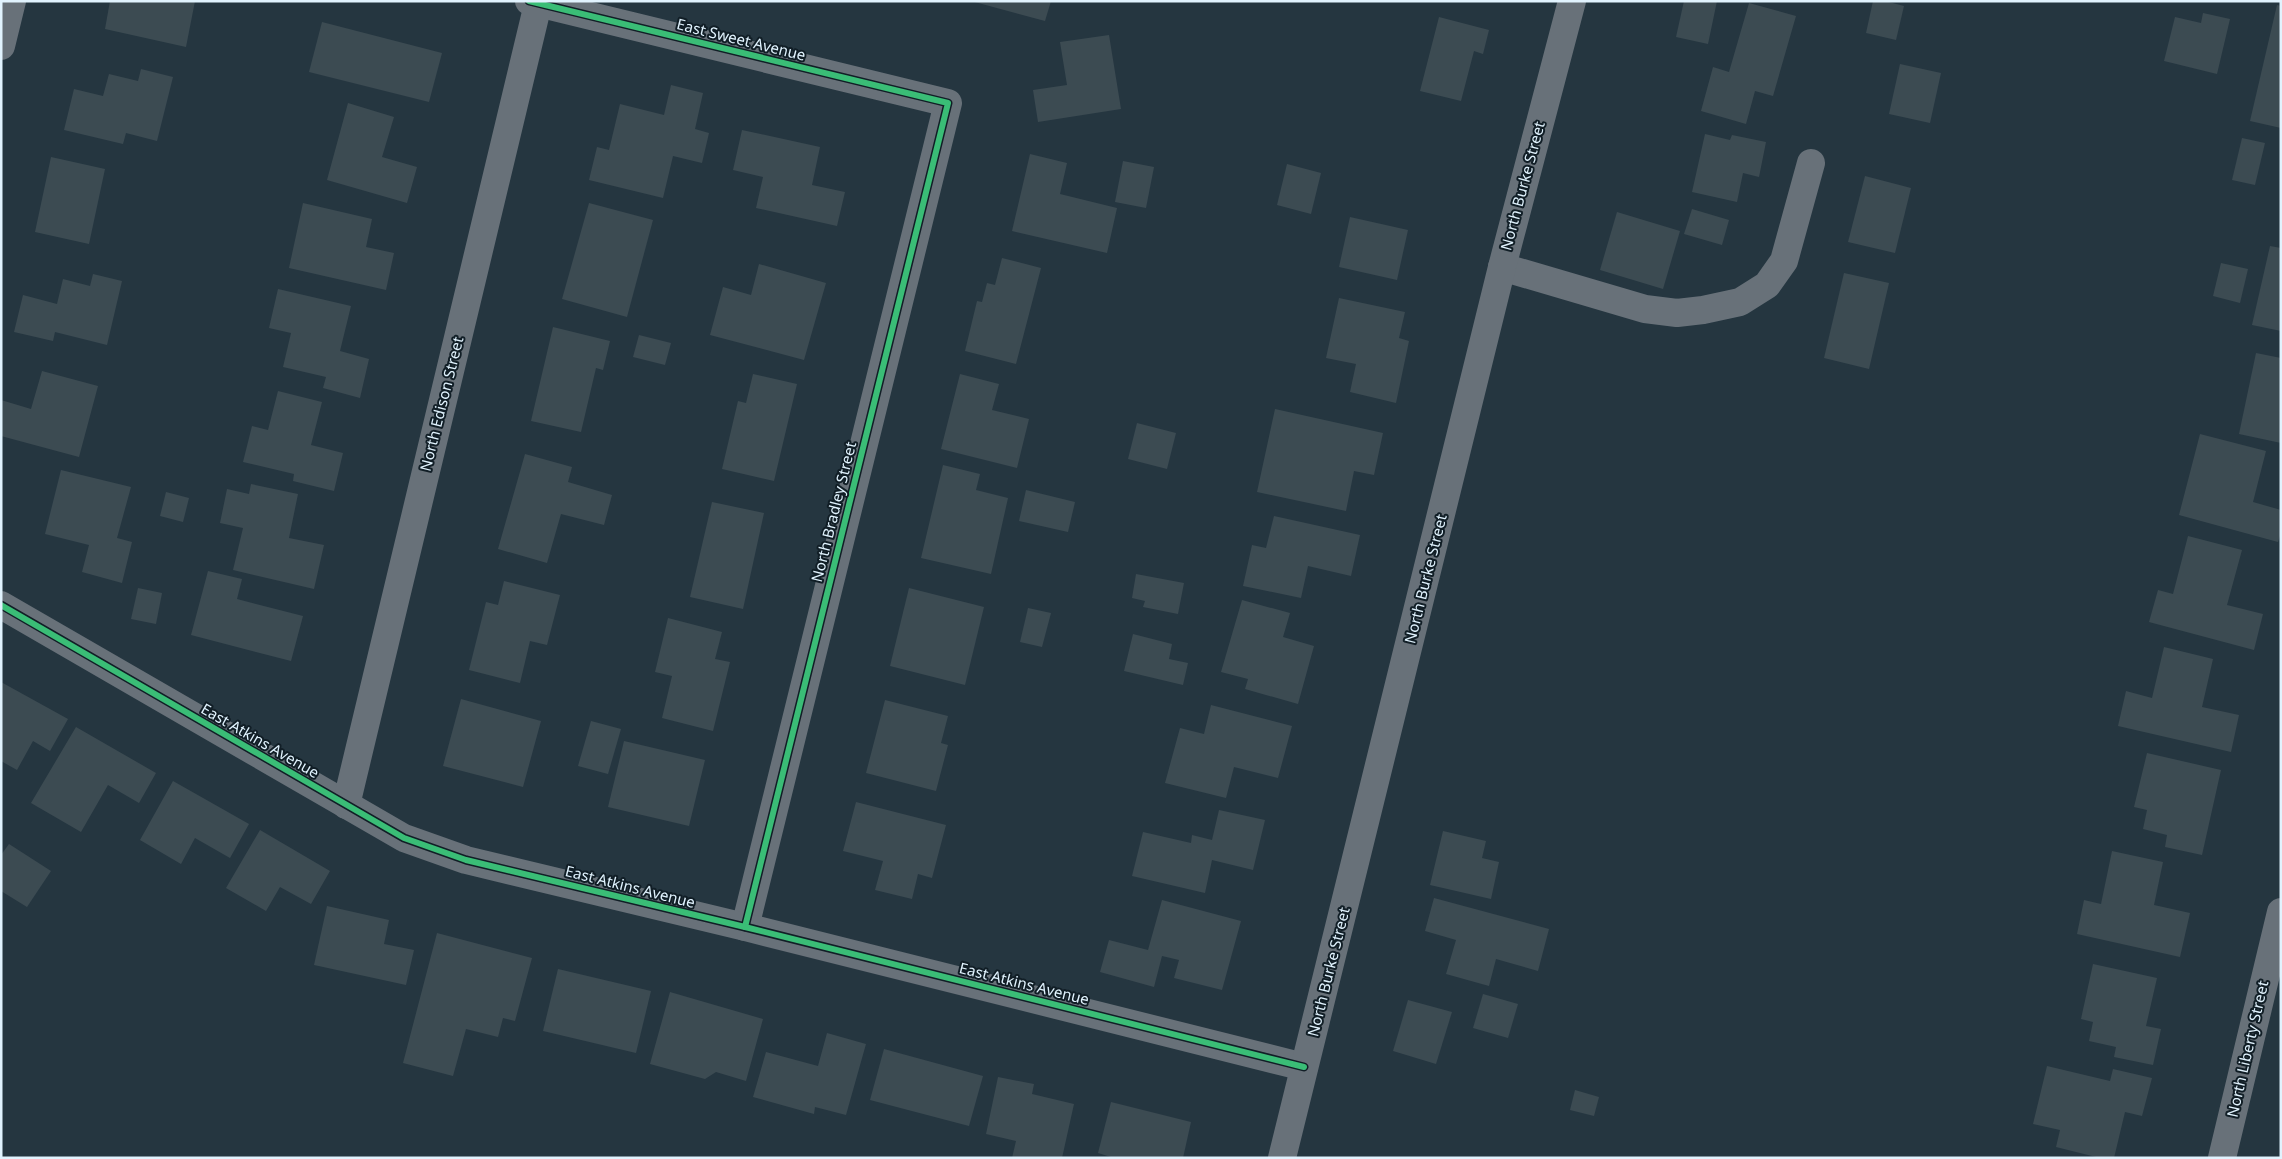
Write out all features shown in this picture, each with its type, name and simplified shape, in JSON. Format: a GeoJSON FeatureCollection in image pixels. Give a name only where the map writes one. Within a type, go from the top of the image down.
{"type":"FeatureCollection","features":[{"type":"Feature","properties":{"kind":"street"},"geometry":{"type":"LineString","coordinates":[[1,46],[12,1]]}},
{"type":"Feature","properties":{"kind":"street","name":"North Burke Street"},"geometry":{"type":"LineString","coordinates":[[1282,1158],[1502,267],[1572,1]]}},
{"type":"Feature","properties":{"kind":"street","name":"East Sweet Avenue"},"geometry":{"type":"LineString","coordinates":[[533,2],[948,103]]}},
{"type":"Feature","properties":{"kind":"street","name":"North Edison Street"},"geometry":{"type":"LineString","coordinates":[[346,805],[533,2]]}},
{"type":"Feature","properties":{"kind":"street","name":"North Bradley Street"},"geometry":{"type":"LineString","coordinates":[[745,927],[948,103]]}},
{"type":"Feature","properties":{"kind":"street"},"geometry":{"type":"LineString","coordinates":[[1502,267],[1645,309],[1677,313],[1703,310],[1740,302],[1768,285],[1784,261],[1811,163]]}},
{"type":"Feature","properties":{"kind":"street","name":"East Atkins Avenue"},"geometry":{"type":"LineString","coordinates":[[1,605],[404,838],[466,860],[745,927],[1304,1067]]}},
{"type":"Feature","properties":{"kind":"street","name":"North Liberty Street"},"geometry":{"type":"LineString","coordinates":[[2222,1158],[2281,912]]}},
{"type":"Feature","properties":{"kind":"building"},"geometry":{"type":"Polygon","coordinates":[[[110,1],[195,1],[186,47],[105,29],[110,1]]]}},
{"type":"Feature","properties":{"kind":"building"},"geometry":{"type":"Polygon","coordinates":[[[971,1],[1051,1],[1045,21],[971,1]]]}},
{"type":"Feature","properties":{"kind":"building"},"geometry":{"type":"Polygon","coordinates":[[[1684,1],[1717,1],[1708,44],[1676,37],[1684,1]]]}},
{"type":"Feature","properties":{"kind":"building"},"geometry":{"type":"Polygon","coordinates":[[[1873,1],[1885,1],[1904,6],[1896,40],[1866,33],[1873,1]]]}},
{"type":"Feature","properties":{"kind":"building"},"geometry":{"type":"Polygon","coordinates":[[[1749,3],[1796,16],[1773,96],[1755,91],[1746,124],[1701,111],[1713,67],[1729,72],[1749,3]]]}},
{"type":"Feature","properties":{"kind":"building"},"geometry":{"type":"Polygon","coordinates":[[[2277,5],[2281,6],[2281,128],[2250,121],[2277,5]]]}},
{"type":"Feature","properties":{"kind":"building"},"geometry":{"type":"Polygon","coordinates":[[[2203,13],[2230,19],[2217,74],[2164,61],[2175,17],[2201,23],[2203,13]]]}},
{"type":"Feature","properties":{"kind":"building"},"geometry":{"type":"Polygon","coordinates":[[[1439,17],[1489,30],[1483,54],[1474,51],[1461,101],[1420,91],[1439,17]]]}},
{"type":"Feature","properties":{"kind":"building"},"geometry":{"type":"Polygon","coordinates":[[[322,22],[442,53],[429,102],[309,72],[322,22]]]}},
{"type":"Feature","properties":{"kind":"building"},"geometry":{"type":"Polygon","coordinates":[[[1109,35],[1121,109],[1038,122],[1033,90],[1067,85],[1060,42],[1109,35]]]}},
{"type":"Feature","properties":{"kind":"building"},"geometry":{"type":"Polygon","coordinates":[[[1900,64],[1941,73],[1930,123],[1889,114],[1900,64]]]}},
{"type":"Feature","properties":{"kind":"building"},"geometry":{"type":"Polygon","coordinates":[[[141,69],[173,77],[157,141],[126,133],[123,144],[64,130],[74,89],[103,96],[109,74],[138,81],[141,69]]]}},
{"type":"Feature","properties":{"kind":"building"},"geometry":{"type":"Polygon","coordinates":[[[671,85],[703,93],[695,129],[709,133],[702,163],[673,156],[663,198],[589,180],[597,147],[609,150],[620,104],[664,115],[671,85]]]}},
{"type":"Feature","properties":{"kind":"building"},"geometry":{"type":"Polygon","coordinates":[[[348,103],[394,117],[382,157],[417,167],[407,203],[327,180],[348,103]]]}},
{"type":"Feature","properties":{"kind":"building"},"geometry":{"type":"Polygon","coordinates":[[[742,130],[820,147],[812,185],[845,192],[837,226],[756,208],[763,177],[733,170],[742,130]]]}},
{"type":"Feature","properties":{"kind":"building"},"geometry":{"type":"Polygon","coordinates":[[[1705,134],[1730,140],[1732,135],[1766,142],[1759,177],[1743,173],[1737,202],[1692,192],[1705,134]]]}},
{"type":"Feature","properties":{"kind":"building"},"geometry":{"type":"Polygon","coordinates":[[[2242,138],[2265,143],[2255,185],[2232,180],[2242,138]]]}},
{"type":"Feature","properties":{"kind":"building"},"geometry":{"type":"Polygon","coordinates":[[[1030,154],[1067,163],[1060,194],[1117,208],[1107,253],[1012,231],[1030,154]]]}},
{"type":"Feature","properties":{"kind":"building"},"geometry":{"type":"Polygon","coordinates":[[[51,157],[105,169],[89,244],[35,232],[51,157]]]}},
{"type":"Feature","properties":{"kind":"building"},"geometry":{"type":"Polygon","coordinates":[[[1123,161],[1154,167],[1146,208],[1115,202],[1123,161]]]}},
{"type":"Feature","properties":{"kind":"building"},"geometry":{"type":"Polygon","coordinates":[[[1287,164],[1321,173],[1311,214],[1277,205],[1287,164]]]}},
{"type":"Feature","properties":{"kind":"building"},"geometry":{"type":"Polygon","coordinates":[[[1865,176],[1911,188],[1895,253],[1848,242],[1865,176]]]}},
{"type":"Feature","properties":{"kind":"building"},"geometry":{"type":"Polygon","coordinates":[[[303,203],[372,219],[366,247],[394,253],[386,290],[289,268],[303,203]]]}},
{"type":"Feature","properties":{"kind":"building"},"geometry":{"type":"Polygon","coordinates":[[[589,203],[653,220],[627,317],[562,299],[589,203]]]}},
{"type":"Feature","properties":{"kind":"building"},"geometry":{"type":"Polygon","coordinates":[[[1692,209],[1729,220],[1722,245],[1684,234],[1692,209]]]}},
{"type":"Feature","properties":{"kind":"building"},"geometry":{"type":"Polygon","coordinates":[[[1617,212],[1680,231],[1663,289],[1600,270],[1617,212]]]}},
{"type":"Feature","properties":{"kind":"building"},"geometry":{"type":"Polygon","coordinates":[[[1350,217],[1408,230],[1397,280],[1339,267],[1350,217]]]}},
{"type":"Feature","properties":{"kind":"building"},"geometry":{"type":"Polygon","coordinates":[[[2270,246],[2281,248],[2281,331],[2252,325],[2270,246]]]}},
{"type":"Feature","properties":{"kind":"building"},"geometry":{"type":"Polygon","coordinates":[[[1002,258],[1041,268],[1016,364],[965,351],[977,301],[982,302],[987,283],[995,285],[1002,258]]]}},
{"type":"Feature","properties":{"kind":"building"},"geometry":{"type":"Polygon","coordinates":[[[2221,263],[2248,269],[2240,303],[2213,296],[2221,263]]]}},
{"type":"Feature","properties":{"kind":"building"},"geometry":{"type":"Polygon","coordinates":[[[759,264],[826,283],[804,360],[710,335],[723,287],[751,295],[759,264]]]}},
{"type":"Feature","properties":{"kind":"building"},"geometry":{"type":"Polygon","coordinates":[[[1844,273],[1889,283],[1869,369],[1824,358],[1844,273]]]}},
{"type":"Feature","properties":{"kind":"building"},"geometry":{"type":"Polygon","coordinates":[[[93,274],[122,281],[107,345],[55,332],[53,341],[14,332],[23,295],[57,304],[63,279],[90,286],[93,274]]]}},
{"type":"Feature","properties":{"kind":"building"},"geometry":{"type":"Polygon","coordinates":[[[278,289],[351,306],[340,351],[369,359],[360,398],[323,388],[326,377],[283,367],[291,333],[269,328],[278,289]]]}},
{"type":"Feature","properties":{"kind":"building"},"geometry":{"type":"Polygon","coordinates":[[[1339,298],[1405,312],[1399,338],[1409,341],[1396,403],[1350,392],[1356,364],[1326,358],[1339,298]]]}},
{"type":"Feature","properties":{"kind":"building"},"geometry":{"type":"Polygon","coordinates":[[[553,327],[610,341],[603,370],[596,368],[581,432],[531,421],[553,327]]]}},
{"type":"Feature","properties":{"kind":"building"},"geometry":{"type":"Polygon","coordinates":[[[639,335],[671,343],[665,365],[633,357],[639,335]]]}},
{"type":"Feature","properties":{"kind":"building"},"geometry":{"type":"Polygon","coordinates":[[[2256,353],[2281,358],[2281,443],[2239,434],[2256,353]]]}},
{"type":"Feature","properties":{"kind":"building"},"geometry":{"type":"Polygon","coordinates":[[[42,371],[98,386],[79,457],[1,436],[1,400],[31,409],[42,371]]]}},
{"type":"Feature","properties":{"kind":"building"},"geometry":{"type":"Polygon","coordinates":[[[753,374],[797,384],[774,481],[722,469],[738,401],[746,403],[753,374]]]}},
{"type":"Feature","properties":{"kind":"building"},"geometry":{"type":"Polygon","coordinates":[[[960,374],[999,384],[992,410],[1029,419],[1017,468],[941,449],[960,374]]]}},
{"type":"Feature","properties":{"kind":"building"},"geometry":{"type":"Polygon","coordinates":[[[278,391],[322,402],[311,445],[343,453],[334,491],[293,481],[294,474],[243,462],[252,426],[268,430],[278,391]]]}},
{"type":"Feature","properties":{"kind":"building"},"geometry":{"type":"Polygon","coordinates":[[[1275,409],[1383,433],[1374,475],[1354,471],[1346,511],[1257,492],[1275,409]]]}},
{"type":"Feature","properties":{"kind":"building"},"geometry":{"type":"Polygon","coordinates":[[[1137,423],[1176,433],[1167,469],[1128,459],[1137,423]]]}},
{"type":"Feature","properties":{"kind":"building"},"geometry":{"type":"Polygon","coordinates":[[[2200,434],[2266,451],[2253,502],[2281,510],[2281,533],[2278,542],[2179,515],[2200,434]]]}},
{"type":"Feature","properties":{"kind":"building"},"geometry":{"type":"Polygon","coordinates":[[[525,454],[572,467],[568,482],[612,495],[604,525],[561,514],[547,563],[498,549],[525,454]]]}},
{"type":"Feature","properties":{"kind":"building"},"geometry":{"type":"Polygon","coordinates":[[[943,465],[980,474],[976,490],[1008,498],[991,574],[921,558],[943,465]]]}},
{"type":"Feature","properties":{"kind":"building"},"geometry":{"type":"Polygon","coordinates":[[[61,470],[131,487],[117,538],[132,542],[122,583],[82,572],[89,545],[45,534],[61,470]]]}},
{"type":"Feature","properties":{"kind":"building"},"geometry":{"type":"Polygon","coordinates":[[[251,484],[298,494],[289,538],[324,545],[314,589],[233,570],[243,528],[220,523],[227,489],[249,494],[251,484]]]}},
{"type":"Feature","properties":{"kind":"building"},"geometry":{"type":"Polygon","coordinates":[[[1026,490],[1075,502],[1068,532],[1019,521],[1026,490]]]}},
{"type":"Feature","properties":{"kind":"building"},"geometry":{"type":"Polygon","coordinates":[[[166,492],[189,498],[183,522],[160,516],[166,492]]]}},
{"type":"Feature","properties":{"kind":"building"},"geometry":{"type":"Polygon","coordinates":[[[712,502],[764,513],[743,609],[690,597],[712,502]]]}},
{"type":"Feature","properties":{"kind":"building"},"geometry":{"type":"Polygon","coordinates":[[[1274,516],[1360,535],[1351,576],[1308,566],[1301,598],[1243,586],[1252,545],[1266,548],[1274,516]]]}},
{"type":"Feature","properties":{"kind":"building"},"geometry":{"type":"Polygon","coordinates":[[[2188,536],[2242,550],[2227,605],[2263,614],[2254,650],[2149,622],[2158,590],[2173,594],[2188,536]]]}},
{"type":"Feature","properties":{"kind":"building"},"geometry":{"type":"Polygon","coordinates":[[[208,571],[242,579],[237,599],[303,616],[291,661],[191,635],[208,571]]]}},
{"type":"Feature","properties":{"kind":"building"},"geometry":{"type":"Polygon","coordinates":[[[1136,574],[1184,583],[1178,614],[1143,607],[1145,601],[1132,598],[1136,574]]]}},
{"type":"Feature","properties":{"kind":"building"},"geometry":{"type":"Polygon","coordinates":[[[504,581],[560,595],[547,645],[530,641],[520,683],[469,670],[486,602],[498,605],[504,581]]]}},
{"type":"Feature","properties":{"kind":"building"},"geometry":{"type":"Polygon","coordinates":[[[138,588],[162,593],[156,624],[131,619],[138,588]]]}},
{"type":"Feature","properties":{"kind":"building"},"geometry":{"type":"Polygon","coordinates":[[[909,588],[984,607],[965,685],[890,666],[909,588]]]}},
{"type":"Feature","properties":{"kind":"building"},"geometry":{"type":"Polygon","coordinates":[[[1242,600],[1290,613],[1283,637],[1314,646],[1298,704],[1245,689],[1248,679],[1221,672],[1242,600]]]}},
{"type":"Feature","properties":{"kind":"building"},"geometry":{"type":"Polygon","coordinates":[[[1028,608],[1051,613],[1042,647],[1020,642],[1028,608]]]}},
{"type":"Feature","properties":{"kind":"building"},"geometry":{"type":"Polygon","coordinates":[[[668,618],[722,632],[715,659],[730,662],[713,731],[662,718],[672,676],[655,672],[668,618]]]}},
{"type":"Feature","properties":{"kind":"building"},"geometry":{"type":"Polygon","coordinates":[[[1133,634],[1172,644],[1169,659],[1188,663],[1183,685],[1124,671],[1133,634]]]}},
{"type":"Feature","properties":{"kind":"building"},"geometry":{"type":"Polygon","coordinates":[[[2164,647],[2213,659],[2202,707],[2239,715],[2231,752],[2118,726],[2126,691],[2152,698],[2164,647]]]}},
{"type":"Feature","properties":{"kind":"building"},"geometry":{"type":"Polygon","coordinates":[[[1,682],[68,719],[50,751],[33,741],[17,770],[1,761],[1,682]]]}},
{"type":"Feature","properties":{"kind":"building"},"geometry":{"type":"Polygon","coordinates":[[[461,699],[541,721],[523,787],[443,766],[461,699]]]}},
{"type":"Feature","properties":{"kind":"building"},"geometry":{"type":"Polygon","coordinates":[[[885,700],[948,716],[941,743],[948,745],[936,791],[866,773],[885,700]]]}},
{"type":"Feature","properties":{"kind":"building"},"geometry":{"type":"Polygon","coordinates":[[[1211,705],[1292,726],[1278,778],[1234,767],[1226,798],[1165,783],[1180,728],[1204,734],[1211,705]]]}},
{"type":"Feature","properties":{"kind":"building"},"geometry":{"type":"Polygon","coordinates":[[[591,721],[621,729],[608,774],[578,766],[591,721]]]}},
{"type":"Feature","properties":{"kind":"building"},"geometry":{"type":"Polygon","coordinates":[[[76,727],[156,773],[139,803],[108,785],[81,832],[31,803],[76,727]]]}},
{"type":"Feature","properties":{"kind":"building"},"geometry":{"type":"Polygon","coordinates":[[[624,741],[705,760],[689,826],[608,807],[624,741]]]}},
{"type":"Feature","properties":{"kind":"building"},"geometry":{"type":"Polygon","coordinates":[[[2147,753],[2221,770],[2202,855],[2165,847],[2167,835],[2143,829],[2147,810],[2134,807],[2147,753]]]}},
{"type":"Feature","properties":{"kind":"building"},"geometry":{"type":"Polygon","coordinates":[[[173,781],[249,824],[230,858],[195,838],[181,864],[140,840],[173,781]]]}},
{"type":"Feature","properties":{"kind":"building"},"geometry":{"type":"Polygon","coordinates":[[[856,802],[946,825],[932,878],[918,874],[912,899],[875,890],[883,861],[843,851],[856,802]]]}},
{"type":"Feature","properties":{"kind":"building"},"geometry":{"type":"Polygon","coordinates":[[[1219,810],[1265,820],[1253,870],[1212,860],[1205,893],[1132,876],[1143,832],[1191,843],[1192,835],[1212,840],[1219,810]]]}},
{"type":"Feature","properties":{"kind":"building"},"geometry":{"type":"Polygon","coordinates":[[[260,830],[330,871],[311,904],[280,887],[266,911],[226,888],[260,830]]]}},
{"type":"Feature","properties":{"kind":"building"},"geometry":{"type":"Polygon","coordinates":[[[1443,831],[1486,841],[1482,858],[1499,862],[1491,899],[1430,885],[1443,831]]]}},
{"type":"Feature","properties":{"kind":"building"},"geometry":{"type":"Polygon","coordinates":[[[9,844],[51,871],[27,907],[1,891],[1,855],[9,844]]]}},
{"type":"Feature","properties":{"kind":"building"},"geometry":{"type":"Polygon","coordinates":[[[2112,851],[2163,862],[2154,905],[2190,913],[2180,957],[2077,934],[2084,900],[2101,904],[2112,851]]]}},
{"type":"Feature","properties":{"kind":"building"},"geometry":{"type":"Polygon","coordinates":[[[1434,898],[1549,929],[1538,971],[1496,959],[1489,986],[1446,974],[1456,940],[1425,931],[1434,898]]]}},
{"type":"Feature","properties":{"kind":"building"},"geometry":{"type":"Polygon","coordinates":[[[1162,900],[1241,921],[1222,990],[1174,978],[1179,960],[1162,956],[1154,987],[1100,972],[1109,940],[1148,950],[1162,900]]]}},
{"type":"Feature","properties":{"kind":"building"},"geometry":{"type":"Polygon","coordinates":[[[327,906],[389,920],[384,944],[414,950],[406,985],[314,965],[327,906]]]}},
{"type":"Feature","properties":{"kind":"building"},"geometry":{"type":"Polygon","coordinates":[[[437,933],[532,958],[515,1021],[503,1018],[498,1037],[466,1029],[453,1076],[403,1063],[437,933]]]}},
{"type":"Feature","properties":{"kind":"building"},"geometry":{"type":"Polygon","coordinates":[[[2093,964],[2157,978],[2146,1026],[2161,1029],[2153,1065],[2114,1057],[2116,1047],[2089,1041],[2093,1022],[2081,1019],[2093,964]]]}},
{"type":"Feature","properties":{"kind":"building"},"geometry":{"type":"Polygon","coordinates":[[[558,969],[651,991],[636,1053],[543,1031],[558,969]]]}},
{"type":"Feature","properties":{"kind":"building"},"geometry":{"type":"Polygon","coordinates":[[[670,992],[763,1019],[746,1081],[716,1072],[705,1079],[650,1064],[670,992]]]}},
{"type":"Feature","properties":{"kind":"building"},"geometry":{"type":"Polygon","coordinates":[[[1483,994],[1518,1004],[1508,1038],[1473,1028],[1483,994]]]}},
{"type":"Feature","properties":{"kind":"building"},"geometry":{"type":"Polygon","coordinates":[[[1408,1000],[1452,1012],[1436,1064],[1393,1051],[1408,1000]]]}},
{"type":"Feature","properties":{"kind":"building"},"geometry":{"type":"Polygon","coordinates":[[[827,1033],[866,1044],[846,1115],[815,1107],[814,1114],[753,1097],[766,1052],[818,1066],[827,1033]]]}},
{"type":"Feature","properties":{"kind":"building"},"geometry":{"type":"Polygon","coordinates":[[[884,1049],[983,1076],[969,1126],[870,1100],[884,1049]]]}},
{"type":"Feature","properties":{"kind":"building"},"geometry":{"type":"Polygon","coordinates":[[[2047,1066],[2110,1081],[2113,1069],[2152,1078],[2142,1116],[2125,1112],[2114,1158],[2100,1158],[2056,1147],[2060,1130],[2033,1124],[2047,1066]]]}},
{"type":"Feature","properties":{"kind":"building"},"geometry":{"type":"Polygon","coordinates":[[[998,1077],[1034,1084],[1032,1094],[1074,1104],[1062,1158],[1012,1158],[1016,1141],[986,1134],[998,1077]]]}},
{"type":"Feature","properties":{"kind":"building"},"geometry":{"type":"Polygon","coordinates":[[[1575,1090],[1599,1097],[1594,1116],[1570,1110],[1575,1090]]]}},
{"type":"Feature","properties":{"kind":"building"},"geometry":{"type":"Polygon","coordinates":[[[1111,1102],[1191,1122],[1183,1158],[1114,1158],[1098,1153],[1111,1102]]]}},
{"type":"Feature","properties":{"kind":"cycle path"},"geometry":{"type":"LineString","coordinates":[[529,1],[948,103],[745,927]]}},
{"type":"Feature","properties":{"kind":"cycle path"},"geometry":{"type":"LineString","coordinates":[[1,605],[404,838],[466,860],[745,927],[1304,1067]]}}]}
